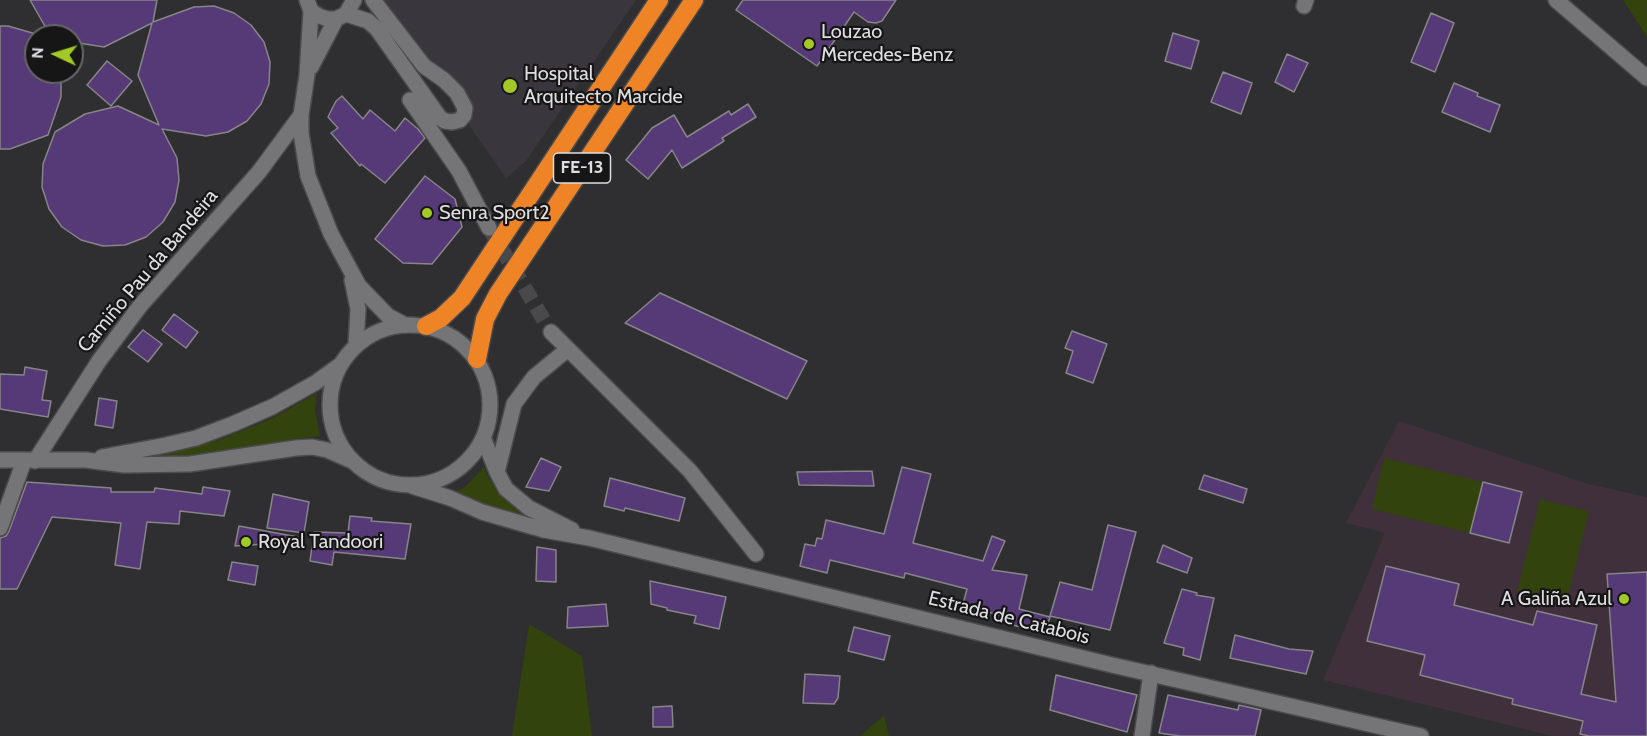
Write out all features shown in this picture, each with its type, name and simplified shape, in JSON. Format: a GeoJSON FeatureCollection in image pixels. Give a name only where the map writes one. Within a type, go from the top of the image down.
{"type":"FeatureCollection","features":[{"type":"Feature","properties":{"kind":"highway","name":"FE-13"},"geometry":{"type":"LineString","coordinates":[[434,322],[462,298],[659,0]]}},
{"type":"Feature","properties":{"kind":"highway","name":"FE-13"},"geometry":{"type":"LineString","coordinates":[[478,350],[485,319],[498,294],[694,0]]}},
{"type":"Feature","properties":{"kind":"main road"},"geometry":{"type":"LineString","coordinates":[[307,75],[341,16],[354,0]]}},
{"type":"Feature","properties":{"kind":"main road"},"geometry":{"type":"LineString","coordinates":[[309,5],[319,16],[328,19],[341,16],[368,21],[377,29],[440,118],[445,122],[460,120],[465,108],[457,93],[444,80],[424,66],[374,0]]}},
{"type":"Feature","properties":{"kind":"main road"},"geometry":{"type":"LineString","coordinates":[[1556,0],[1647,78]]}},
{"type":"Feature","properties":{"kind":"main road"},"geometry":{"type":"LineString","coordinates":[[309,5],[307,75],[301,115],[301,133],[308,176],[322,214],[350,271],[374,304],[388,316],[405,325],[434,322]]}},
{"type":"Feature","properties":{"kind":"main road"},"geometry":{"type":"LineString","coordinates":[[410,100],[459,171],[489,228]]}},
{"type":"Feature","properties":{"kind":"main road","name":"Camiño Pau da Bandeira"},"geometry":{"type":"LineString","coordinates":[[0,528],[29,461],[99,361],[140,306],[259,172],[301,115]]}},
{"type":"Feature","properties":{"kind":"main road"},"geometry":{"type":"LineString","coordinates":[[350,271],[358,309],[359,325],[356,344]]}},
{"type":"Feature","properties":{"kind":"main road","name":"Estrada de Catabois"},"geometry":{"type":"LineString","coordinates":[[412,486],[433,482],[452,474],[469,460],[484,440],[490,418],[490,392],[478,350],[454,337],[434,322]]}},
{"type":"Feature","properties":{"kind":"main road","name":"Estrada de Catabois"},"geometry":{"type":"LineString","coordinates":[[352,461],[339,442],[332,420],[330,398],[336,375],[356,344],[380,330],[405,325]]}},
{"type":"Feature","properties":{"kind":"main road"},"geometry":{"type":"LineString","coordinates":[[552,332],[690,471],[756,554]]}},
{"type":"Feature","properties":{"kind":"main road"},"geometry":{"type":"LineString","coordinates":[[497,472],[514,404],[534,377],[568,349]]}},
{"type":"Feature","properties":{"kind":"main road","name":"Estrada de Catabois"},"geometry":{"type":"LineString","coordinates":[[86,460],[196,438],[233,424],[272,407],[315,383],[342,363]]}},
{"type":"Feature","properties":{"kind":"main road","name":"Estrada de Catabois"},"geometry":{"type":"LineString","coordinates":[[484,440],[497,472],[507,489],[529,508],[588,538]]}},
{"type":"Feature","properties":{"kind":"main road","name":"Estrada de Catabois"},"geometry":{"type":"LineString","coordinates":[[0,460],[86,460],[124,465],[190,464],[312,447],[327,450],[352,461],[369,474],[390,483],[412,486],[510,521],[544,530],[588,538],[1421,736]]}},
{"type":"Feature","properties":{"kind":"main road"},"geometry":{"type":"LineString","coordinates":[[1142,736],[1151,673]]}},
{"type":"Feature","properties":{"kind":"shaded area","name":"Hospital Arquitecto Marcide"},"geometry":{"type":"Polygon","coordinates":[[[381,0],[636,0],[526,161],[506,178],[381,0]]]}},
{"type":"Feature","properties":{"kind":"shaded area"},"geometry":{"type":"Polygon","coordinates":[[[1399,421],[1589,484],[1647,497],[1647,736],[1553,736],[1323,680],[1385,533],[1346,523],[1399,421]]]}},
{"type":"Feature","properties":{"kind":"green space"},"geometry":{"type":"Polygon","coordinates":[[[1623,0],[1647,0],[1647,37],[1623,0]]]}},
{"type":"Feature","properties":{"kind":"green space"},"geometry":{"type":"Polygon","coordinates":[[[317,393],[315,409],[320,436],[265,447],[182,458],[136,458],[173,452],[219,440],[273,418],[317,393]]]}},
{"type":"Feature","properties":{"kind":"green space"},"geometry":{"type":"Polygon","coordinates":[[[1384,458],[1483,482],[1470,533],[1372,509],[1384,458]]]}},
{"type":"Feature","properties":{"kind":"green space"},"geometry":{"type":"Polygon","coordinates":[[[484,467],[499,493],[515,509],[543,522],[511,515],[453,494],[465,487],[484,467]]]}},
{"type":"Feature","properties":{"kind":"green space"},"geometry":{"type":"Polygon","coordinates":[[[1540,499],[1589,511],[1566,604],[1517,592],[1540,499]]]}},
{"type":"Feature","properties":{"kind":"green space"},"geometry":{"type":"Polygon","coordinates":[[[529,624],[582,656],[592,736],[512,736],[529,624]]]}},
{"type":"Feature","properties":{"kind":"green space"},"geometry":{"type":"Polygon","coordinates":[[[884,715],[889,736],[860,736],[884,715]]]}},
{"type":"Feature","properties":{"kind":"building"},"geometry":{"type":"Polygon","coordinates":[[[30,0],[157,0],[153,22],[194,7],[214,6],[234,13],[251,25],[264,42],[270,62],[269,84],[261,104],[247,121],[228,132],[206,136],[162,129],[177,158],[179,180],[175,202],[163,222],[146,237],[125,245],[103,246],[81,240],[62,227],[49,209],[42,187],[43,164],[55,132],[85,114],[118,106],[159,125],[138,75],[152,23],[104,47],[84,44],[84,24],[44,24],[30,0]]]}},
{"type":"Feature","properties":{"kind":"building","name":"Louzao Mercedes-Benz"},"geometry":{"type":"Polygon","coordinates":[[[743,0],[896,0],[882,21],[876,23],[868,22],[854,12],[817,66],[736,10],[743,0]]]}},
{"type":"Feature","properties":{"kind":"building"},"geometry":{"type":"Polygon","coordinates":[[[1431,13],[1454,23],[1435,72],[1411,62],[1431,13]]]}},
{"type":"Feature","properties":{"kind":"building"},"geometry":{"type":"Polygon","coordinates":[[[0,26],[8,26],[24,31],[24,84],[61,84],[61,97],[48,135],[10,149],[0,149],[0,26]]]}},
{"type":"Feature","properties":{"kind":"building"},"geometry":{"type":"Polygon","coordinates":[[[1173,33],[1199,41],[1191,69],[1165,61],[1173,33]]]}},
{"type":"Feature","properties":{"kind":"building"},"geometry":{"type":"Polygon","coordinates":[[[1287,54],[1308,63],[1294,92],[1275,82],[1287,54]]]}},
{"type":"Feature","properties":{"kind":"building"},"geometry":{"type":"Polygon","coordinates":[[[107,61],[132,81],[111,106],[87,85],[107,61]]]}},
{"type":"Feature","properties":{"kind":"building"},"geometry":{"type":"Polygon","coordinates":[[[1223,72],[1252,83],[1241,114],[1211,102],[1223,72]]]}},
{"type":"Feature","properties":{"kind":"building"},"geometry":{"type":"Polygon","coordinates":[[[1454,83],[1478,93],[1477,96],[1500,105],[1490,132],[1442,112],[1454,83]]]}},
{"type":"Feature","properties":{"kind":"building"},"geometry":{"type":"Polygon","coordinates":[[[342,96],[363,119],[370,110],[395,131],[405,118],[425,138],[385,183],[361,164],[360,166],[331,133],[338,128],[328,117],[336,101],[342,96]]]}},
{"type":"Feature","properties":{"kind":"building"},"geometry":{"type":"Polygon","coordinates":[[[748,104],[756,117],[722,138],[724,141],[682,168],[672,150],[648,179],[626,160],[652,128],[674,115],[687,137],[729,111],[731,115],[748,104]]]}},
{"type":"Feature","properties":{"kind":"building","name":"Senra Sport2"},"geometry":{"type":"Polygon","coordinates":[[[425,176],[455,199],[462,227],[432,264],[403,263],[375,239],[425,176]]]}},
{"type":"Feature","properties":{"kind":"building"},"geometry":{"type":"Polygon","coordinates":[[[660,293],[807,361],[787,399],[625,323],[660,293]]]}},
{"type":"Feature","properties":{"kind":"building"},"geometry":{"type":"Polygon","coordinates":[[[174,314],[198,332],[186,348],[162,330],[174,314]]]}},
{"type":"Feature","properties":{"kind":"building"},"geometry":{"type":"Polygon","coordinates":[[[143,330],[162,344],[148,362],[128,347],[143,330]]]}},
{"type":"Feature","properties":{"kind":"building"},"geometry":{"type":"Polygon","coordinates":[[[1072,331],[1107,344],[1093,383],[1066,373],[1073,351],[1065,348],[1072,331]]]}},
{"type":"Feature","properties":{"kind":"building"},"geometry":{"type":"Polygon","coordinates":[[[25,367],[47,371],[42,400],[51,401],[48,417],[0,409],[0,374],[24,375],[25,367]]]}},
{"type":"Feature","properties":{"kind":"building"},"geometry":{"type":"Polygon","coordinates":[[[99,398],[117,401],[113,428],[95,425],[99,398]]]}},
{"type":"Feature","properties":{"kind":"building"},"geometry":{"type":"Polygon","coordinates":[[[541,458],[561,467],[549,491],[526,487],[541,458]]]}},
{"type":"Feature","properties":{"kind":"building"},"geometry":{"type":"Polygon","coordinates":[[[902,467],[931,474],[913,543],[983,561],[992,536],[1005,541],[992,570],[1027,575],[1019,609],[1050,617],[1045,634],[1013,625],[1014,620],[963,604],[967,589],[905,573],[904,578],[830,560],[827,573],[800,566],[805,544],[815,546],[817,538],[822,539],[826,520],[884,534],[902,467]]]}},
{"type":"Feature","properties":{"kind":"building"},"geometry":{"type":"Polygon","coordinates":[[[872,471],[874,486],[799,485],[797,472],[872,471]]]}},
{"type":"Feature","properties":{"kind":"building"},"geometry":{"type":"Polygon","coordinates":[[[1204,475],[1247,489],[1243,503],[1199,489],[1204,475]]]}},
{"type":"Feature","properties":{"kind":"building"},"geometry":{"type":"Polygon","coordinates":[[[610,478],[685,498],[679,521],[625,508],[624,511],[604,506],[610,478]]]}},
{"type":"Feature","properties":{"kind":"building"},"geometry":{"type":"Polygon","coordinates":[[[27,482],[111,488],[111,492],[154,492],[155,488],[202,494],[203,487],[230,491],[224,516],[180,511],[179,524],[147,522],[140,569],[115,565],[121,523],[52,517],[17,589],[0,589],[0,538],[6,536],[9,531],[27,482]]]}},
{"type":"Feature","properties":{"kind":"building"},"geometry":{"type":"Polygon","coordinates":[[[1483,482],[1522,492],[1509,543],[1470,533],[1483,482]]]}},
{"type":"Feature","properties":{"kind":"building"},"geometry":{"type":"Polygon","coordinates":[[[273,494],[309,502],[304,533],[267,528],[273,494]]]}},
{"type":"Feature","properties":{"kind":"building"},"geometry":{"type":"Polygon","coordinates":[[[350,516],[372,518],[371,521],[411,524],[405,559],[334,552],[332,565],[310,561],[314,532],[348,533],[350,516]]]}},
{"type":"Feature","properties":{"kind":"building"},"geometry":{"type":"Polygon","coordinates":[[[1108,525],[1136,532],[1110,630],[1050,616],[1060,582],[1092,590],[1108,525]]]}},
{"type":"Feature","properties":{"kind":"building"},"geometry":{"type":"Polygon","coordinates":[[[239,526],[298,537],[298,542],[235,546],[239,526]]]}},
{"type":"Feature","properties":{"kind":"building"},"geometry":{"type":"Polygon","coordinates":[[[1163,545],[1192,558],[1187,573],[1157,562],[1163,545]]]}},
{"type":"Feature","properties":{"kind":"building"},"geometry":{"type":"Polygon","coordinates":[[[537,547],[556,550],[556,582],[536,581],[537,547]]]}},
{"type":"Feature","properties":{"kind":"building"},"geometry":{"type":"Polygon","coordinates":[[[232,562],[258,566],[255,585],[228,580],[232,562]]]}},
{"type":"Feature","properties":{"kind":"building"},"geometry":{"type":"Polygon","coordinates":[[[1386,566],[1459,584],[1454,605],[1533,625],[1537,611],[1597,625],[1581,694],[1616,702],[1607,574],[1647,572],[1647,736],[1580,734],[1583,721],[1512,704],[1513,699],[1420,675],[1425,655],[1367,641],[1386,566]]]}},
{"type":"Feature","properties":{"kind":"building"},"geometry":{"type":"Polygon","coordinates":[[[650,581],[726,597],[719,629],[694,623],[696,616],[651,604],[650,581]]]}},
{"type":"Feature","properties":{"kind":"building"},"geometry":{"type":"Polygon","coordinates":[[[1182,589],[1197,593],[1196,595],[1214,598],[1200,660],[1183,655],[1184,648],[1164,643],[1182,589]]]}},
{"type":"Feature","properties":{"kind":"building"},"geometry":{"type":"Polygon","coordinates":[[[606,604],[608,626],[567,628],[568,607],[606,604]]]}},
{"type":"Feature","properties":{"kind":"building"},"geometry":{"type":"Polygon","coordinates":[[[854,627],[890,636],[884,660],[848,651],[854,627]]]}},
{"type":"Feature","properties":{"kind":"building"},"geometry":{"type":"Polygon","coordinates":[[[1235,635],[1289,649],[1313,651],[1306,674],[1230,658],[1235,635]]]}},
{"type":"Feature","properties":{"kind":"building"},"geometry":{"type":"Polygon","coordinates":[[[805,674],[840,676],[838,698],[834,704],[803,703],[805,674]]]}},
{"type":"Feature","properties":{"kind":"building"},"geometry":{"type":"Polygon","coordinates":[[[1056,675],[1137,695],[1127,732],[1050,710],[1056,675]]]}},
{"type":"Feature","properties":{"kind":"building"},"geometry":{"type":"Polygon","coordinates":[[[1168,695],[1238,710],[1239,705],[1261,710],[1255,736],[1180,736],[1159,733],[1168,695]]]}},
{"type":"Feature","properties":{"kind":"building"},"geometry":{"type":"Polygon","coordinates":[[[672,706],[673,727],[653,727],[653,707],[672,706]]]}},
{"type":"Feature","properties":{"kind":"tunnel"},"geometry":{"type":"LineString","coordinates":[[489,228],[551,332]]}},
{"type":"Feature","properties":{"kind":"place","name":"Louzao Mercedes-Benz"},"geometry":{"type":"Point","coordinates":[809,44]}},
{"type":"Feature","properties":{"kind":"place","name":"Hospital Arquitecto Marcide"},"geometry":{"type":"Point","coordinates":[510,86]}},
{"type":"Feature","properties":{"kind":"place","name":"Senra Sport2"},"geometry":{"type":"Point","coordinates":[427,213]}},
{"type":"Feature","properties":{"kind":"place","name":"Royal Tandoori"},"geometry":{"type":"Point","coordinates":[246,542]}},
{"type":"Feature","properties":{"kind":"place","name":"A Galiña Azul"},"geometry":{"type":"Point","coordinates":[1624,599]}}]}
